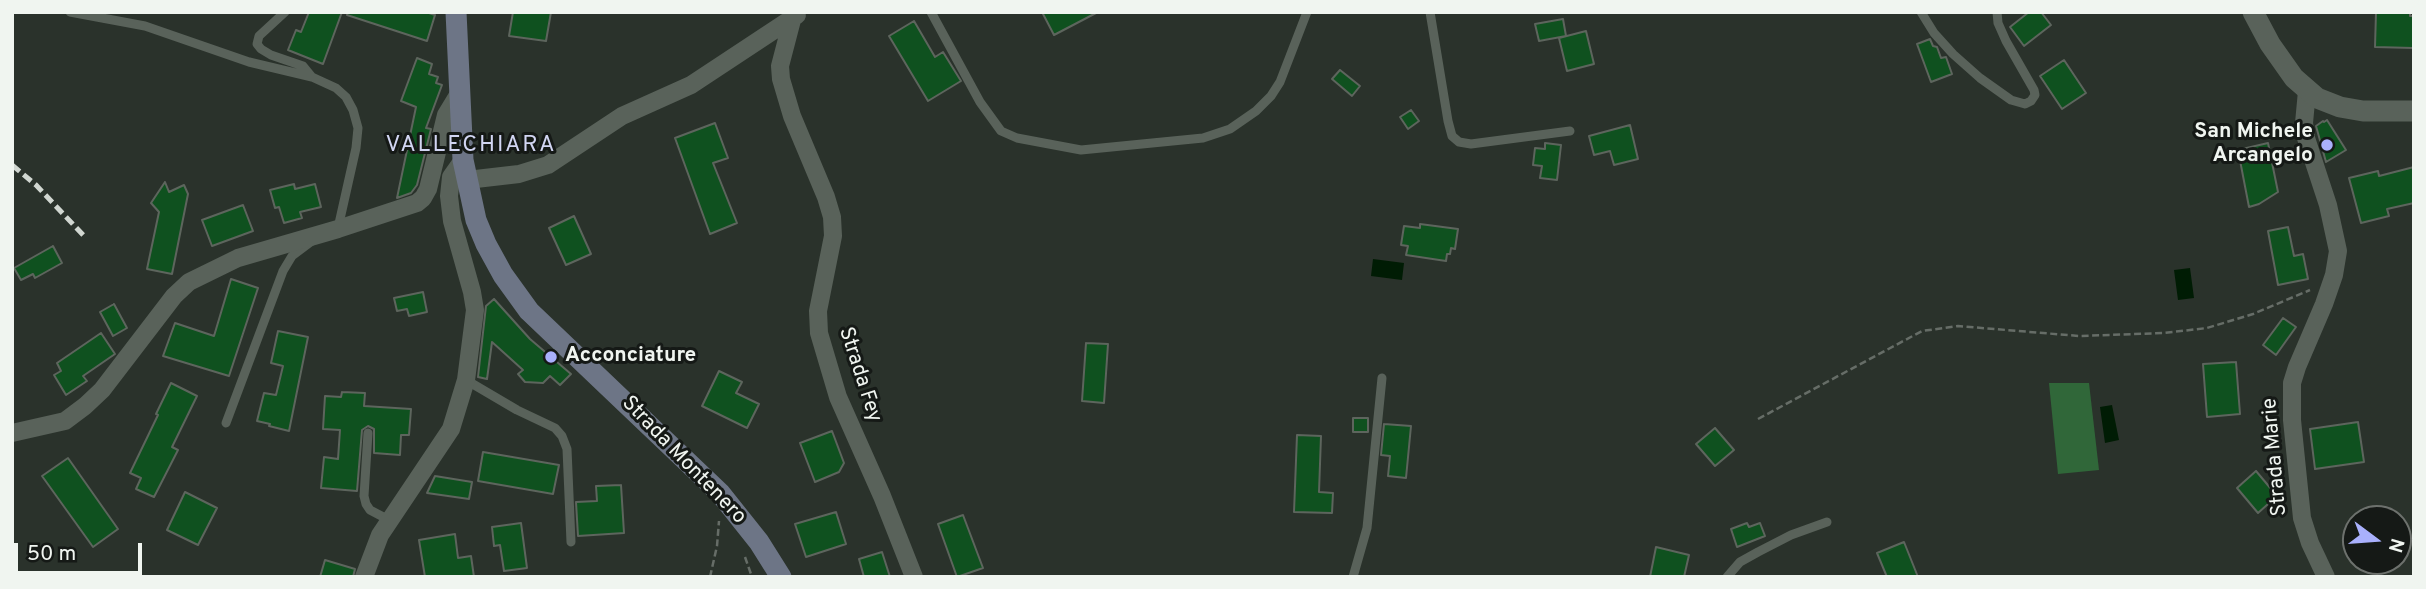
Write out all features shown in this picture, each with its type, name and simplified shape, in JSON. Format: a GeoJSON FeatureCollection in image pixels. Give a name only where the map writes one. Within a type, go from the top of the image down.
{"type":"FeatureCollection","features":[{"type":"Feature","properties":{"kind":"main road","name":"Strada Montenero"},"geometry":{"type":"LineString","coordinates":[[456,12],[465,170],[476,220],[503,275],[529,311],[720,494],[759,542],[780,577]]}},
{"type":"Feature","properties":{"kind":"street"},"geometry":{"type":"LineString","coordinates":[[2253,12],[2270,44],[2294,78],[2307,91],[2340,107],[2363,111],[2414,111]]}},
{"type":"Feature","properties":{"kind":"street","name":"Strada Fey"},"geometry":{"type":"LineString","coordinates":[[465,170],[519,174],[548,165],[622,116],[691,85],[795,16]]}},
{"type":"Feature","properties":{"kind":"street","name":"Strada Fey"},"geometry":{"type":"LineString","coordinates":[[795,16],[780,66],[781,79],[792,116],[832,217],[833,236],[818,311],[819,333],[838,397],[914,577]]}},
{"type":"Feature","properties":{"kind":"street","name":"Strada Marie"},"geometry":{"type":"LineString","coordinates":[[2307,91],[2304,123],[2306,138],[2328,205],[2338,251],[2334,275],[2292,383],[2292,420],[2302,517],[2309,543],[2326,577]]}},
{"type":"Feature","properties":{"kind":"street"},"geometry":{"type":"LineString","coordinates":[[12,433],[65,421],[85,406],[102,390],[174,296],[189,282],[238,258],[330,232],[417,203],[423,198],[446,116],[460,92]]}},
{"type":"Feature","properties":{"kind":"street"},"geometry":{"type":"LineString","coordinates":[[364,577],[380,535],[451,429],[466,380],[475,310],[452,221],[449,196],[452,177],[465,170]]}},
{"type":"Feature","properties":{"kind":"lane"},"geometry":{"type":"LineString","coordinates":[[70,12],[145,26],[249,62],[312,77],[336,88],[354,110],[358,128],[356,148],[330,232],[292,256],[283,271],[226,424]]}},
{"type":"Feature","properties":{"kind":"lane"},"geometry":{"type":"LineString","coordinates":[[285,12],[259,36],[257,44],[261,50],[271,55],[303,66],[312,77]]}},
{"type":"Feature","properties":{"kind":"lane"},"geometry":{"type":"LineString","coordinates":[[931,12],[980,102],[1001,131],[1017,138],[1081,150],[1203,138],[1230,129],[1256,111],[1276,89],[1307,12]]}},
{"type":"Feature","properties":{"kind":"lane"},"geometry":{"type":"LineString","coordinates":[[1430,12],[1448,121],[1452,136],[1459,142],[1471,144],[1570,131]]}},
{"type":"Feature","properties":{"kind":"lane"},"geometry":{"type":"LineString","coordinates":[[1921,12],[1940,40],[1980,78],[2011,100],[2025,104],[2035,95],[2034,90],[2006,41],[1998,23],[1997,12]]}},
{"type":"Feature","properties":{"kind":"lane"},"geometry":{"type":"LineString","coordinates":[[1353,577],[1367,528],[1382,378]]}},
{"type":"Feature","properties":{"kind":"lane"},"geometry":{"type":"LineString","coordinates":[[466,380],[517,410],[555,428],[566,441],[571,542]]}},
{"type":"Feature","properties":{"kind":"lane"},"geometry":{"type":"LineString","coordinates":[[368,433],[364,496],[370,510],[389,520]]}},
{"type":"Feature","properties":{"kind":"lane"},"geometry":{"type":"LineString","coordinates":[[1727,577],[1740,562],[1758,552],[1791,535],[1827,522]]}},
{"type":"Feature","properties":{"kind":"path"},"geometry":{"type":"LineString","coordinates":[[1758,419],[1922,331],[1958,326],[2079,336],[2164,333],[2207,328],[2301,295],[2334,275]]}},
{"type":"Feature","properties":{"kind":"path"},"geometry":{"type":"LineString","coordinates":[[710,577],[718,546],[720,494]]}},
{"type":"Feature","properties":{"kind":"green space"},"geometry":{"type":"Polygon","coordinates":[[[2049,383],[2089,383],[2099,470],[2058,474],[2049,383]]]}},
{"type":"Feature","properties":{"kind":"shaded area"},"geometry":{"type":"Polygon","coordinates":[[[1373,259],[1404,263],[1402,280],[1371,276],[1373,259]]]}},
{"type":"Feature","properties":{"kind":"shaded area"},"geometry":{"type":"Polygon","coordinates":[[[2190,268],[2194,298],[2178,300],[2174,270],[2190,268]]]}},
{"type":"Feature","properties":{"kind":"shaded area"},"geometry":{"type":"Polygon","coordinates":[[[2112,405],[2119,440],[2105,443],[2100,407],[2112,405]]]}},
{"type":"Feature","properties":{"kind":"building"},"geometry":{"type":"Polygon","coordinates":[[[309,12],[342,12],[323,64],[288,50],[296,30],[301,32],[309,12]]]}},
{"type":"Feature","properties":{"kind":"building"},"geometry":{"type":"Polygon","coordinates":[[[348,12],[426,12],[435,15],[427,41],[347,15],[348,12]]]}},
{"type":"Feature","properties":{"kind":"building"},"geometry":{"type":"Polygon","coordinates":[[[513,12],[551,12],[546,41],[509,36],[513,12]]]}},
{"type":"Feature","properties":{"kind":"building"},"geometry":{"type":"Polygon","coordinates":[[[1042,12],[1098,12],[1054,35],[1042,12]]]}},
{"type":"Feature","properties":{"kind":"building"},"geometry":{"type":"Polygon","coordinates":[[[2029,12],[2041,12],[2051,25],[2024,46],[2010,27],[2029,12]]]}},
{"type":"Feature","properties":{"kind":"building"},"geometry":{"type":"Polygon","coordinates":[[[2376,12],[2410,12],[2410,16],[2414,16],[2413,48],[2375,47],[2376,12]]]}},
{"type":"Feature","properties":{"kind":"building"},"geometry":{"type":"Polygon","coordinates":[[[1563,19],[1566,36],[1539,41],[1535,24],[1563,19]]]}},
{"type":"Feature","properties":{"kind":"building"},"geometry":{"type":"Polygon","coordinates":[[[914,21],[935,57],[943,52],[961,81],[928,101],[889,36],[914,21]]]}},
{"type":"Feature","properties":{"kind":"building"},"geometry":{"type":"Polygon","coordinates":[[[1586,31],[1594,64],[1567,71],[1559,38],[1586,31]]]}},
{"type":"Feature","properties":{"kind":"building"},"geometry":{"type":"Polygon","coordinates":[[[1930,39],[1941,58],[1946,57],[1952,74],[1931,82],[1917,44],[1930,39]]]}},
{"type":"Feature","properties":{"kind":"building"},"geometry":{"type":"Polygon","coordinates":[[[417,58],[432,64],[429,74],[438,77],[436,83],[442,85],[426,128],[431,129],[417,185],[411,193],[397,198],[416,107],[401,101],[417,58]]]}},
{"type":"Feature","properties":{"kind":"building"},"geometry":{"type":"Polygon","coordinates":[[[2064,60],[2086,93],[2062,109],[2040,76],[2064,60]]]}},
{"type":"Feature","properties":{"kind":"building"},"geometry":{"type":"Polygon","coordinates":[[[1340,70],[1360,86],[1352,96],[1332,79],[1340,70]]]}},
{"type":"Feature","properties":{"kind":"building"},"geometry":{"type":"Polygon","coordinates":[[[1411,110],[1419,121],[1408,129],[1400,117],[1411,110]]]}},
{"type":"Feature","properties":{"kind":"building","name":"San Michele Arcangelo"},"geometry":{"type":"Polygon","coordinates":[[[2327,120],[2346,150],[2326,162],[2316,126],[2327,120]]]}},
{"type":"Feature","properties":{"kind":"building"},"geometry":{"type":"Polygon","coordinates":[[[715,123],[728,158],[713,163],[737,223],[710,234],[675,138],[715,123]]]}},
{"type":"Feature","properties":{"kind":"building"},"geometry":{"type":"Polygon","coordinates":[[[1630,125],[1638,159],[1614,165],[1610,151],[1594,155],[1589,136],[1630,125]]]}},
{"type":"Feature","properties":{"kind":"building"},"geometry":{"type":"Polygon","coordinates":[[[1545,143],[1561,145],[1557,180],[1540,178],[1542,166],[1533,165],[1535,148],[1545,149],[1545,143]]]}},
{"type":"Feature","properties":{"kind":"building"},"geometry":{"type":"Polygon","coordinates":[[[2268,143],[2278,192],[2249,207],[2238,150],[2268,143]]]}},
{"type":"Feature","properties":{"kind":"building"},"geometry":{"type":"Polygon","coordinates":[[[2414,167],[2414,203],[2387,209],[2389,216],[2361,223],[2349,178],[2378,171],[2379,176],[2414,167]]]}},
{"type":"Feature","properties":{"kind":"building"},"geometry":{"type":"Polygon","coordinates":[[[165,182],[169,192],[184,185],[188,194],[172,274],[147,269],[159,212],[151,203],[165,182]]]}},
{"type":"Feature","properties":{"kind":"building"},"geometry":{"type":"Polygon","coordinates":[[[294,184],[295,189],[315,184],[321,207],[300,212],[302,218],[284,223],[279,207],[275,208],[270,190],[294,184]]]}},
{"type":"Feature","properties":{"kind":"building"},"geometry":{"type":"Polygon","coordinates":[[[243,205],[253,231],[212,246],[202,220],[243,205]]]}},
{"type":"Feature","properties":{"kind":"building"},"geometry":{"type":"Polygon","coordinates":[[[574,216],[591,254],[566,265],[549,228],[574,216]]]}},
{"type":"Feature","properties":{"kind":"building"},"geometry":{"type":"Polygon","coordinates":[[[1420,224],[1458,229],[1455,249],[1451,248],[1446,261],[1406,255],[1408,246],[1401,245],[1404,226],[1420,228],[1420,224]]]}},
{"type":"Feature","properties":{"kind":"building"},"geometry":{"type":"Polygon","coordinates":[[[2288,227],[2294,256],[2303,254],[2308,279],[2278,285],[2268,231],[2288,227]]]}},
{"type":"Feature","properties":{"kind":"building"},"geometry":{"type":"Polygon","coordinates":[[[53,246],[62,263],[35,278],[33,274],[21,280],[14,268],[53,246]]]}},
{"type":"Feature","properties":{"kind":"building"},"geometry":{"type":"Polygon","coordinates":[[[231,279],[258,288],[229,376],[163,356],[175,323],[214,336],[231,279]]]}},
{"type":"Feature","properties":{"kind":"building"},"geometry":{"type":"Polygon","coordinates":[[[423,292],[427,312],[409,316],[407,309],[397,311],[394,298],[423,292]]]}},
{"type":"Feature","properties":{"kind":"building"},"geometry":{"type":"Polygon","coordinates":[[[494,299],[530,339],[571,374],[560,385],[550,376],[543,383],[525,382],[518,374],[523,370],[492,342],[487,379],[478,377],[486,306],[494,299]]]}},
{"type":"Feature","properties":{"kind":"building"},"geometry":{"type":"Polygon","coordinates":[[[114,304],[127,328],[113,336],[100,312],[114,304]]]}},
{"type":"Feature","properties":{"kind":"building"},"geometry":{"type":"Polygon","coordinates":[[[2283,318],[2296,327],[2276,355],[2263,345],[2283,318]]]}},
{"type":"Feature","properties":{"kind":"building"},"geometry":{"type":"Polygon","coordinates":[[[278,331],[308,337],[289,431],[257,421],[264,393],[276,395],[283,366],[271,363],[278,331]]]}},
{"type":"Feature","properties":{"kind":"building"},"geometry":{"type":"Polygon","coordinates":[[[101,333],[115,354],[83,376],[87,381],[66,395],[54,375],[61,371],[57,363],[101,333]]]}},
{"type":"Feature","properties":{"kind":"building"},"geometry":{"type":"Polygon","coordinates":[[[1086,343],[1108,344],[1104,403],[1082,401],[1086,343]]]}},
{"type":"Feature","properties":{"kind":"building"},"geometry":{"type":"Polygon","coordinates":[[[2236,362],[2240,414],[2207,417],[2203,364],[2236,362]]]}},
{"type":"Feature","properties":{"kind":"building"},"geometry":{"type":"Polygon","coordinates":[[[719,371],[742,382],[736,393],[759,404],[747,428],[702,406],[719,371]]]}},
{"type":"Feature","properties":{"kind":"building"},"geometry":{"type":"Polygon","coordinates":[[[171,383],[197,396],[172,447],[178,450],[154,497],[136,489],[141,478],[130,473],[171,383]]]}},
{"type":"Feature","properties":{"kind":"building"},"geometry":{"type":"Polygon","coordinates":[[[342,392],[365,393],[364,406],[411,409],[409,435],[401,435],[400,455],[374,453],[374,429],[368,426],[362,430],[357,491],[321,488],[324,457],[338,459],[340,430],[323,429],[325,396],[341,397],[342,392]]]}},
{"type":"Feature","properties":{"kind":"building"},"geometry":{"type":"Polygon","coordinates":[[[1353,418],[1368,418],[1368,432],[1353,432],[1353,418]]]}},
{"type":"Feature","properties":{"kind":"building"},"geometry":{"type":"Polygon","coordinates":[[[2358,422],[2364,462],[2315,469],[2310,429],[2358,422]]]}},
{"type":"Feature","properties":{"kind":"building"},"geometry":{"type":"Polygon","coordinates":[[[1384,424],[1411,426],[1406,478],[1388,476],[1390,456],[1381,455],[1384,424]]]}},
{"type":"Feature","properties":{"kind":"building"},"geometry":{"type":"Polygon","coordinates":[[[1715,428],[1734,450],[1715,466],[1696,444],[1715,428]]]}},
{"type":"Feature","properties":{"kind":"building"},"geometry":{"type":"Polygon","coordinates":[[[832,431],[844,463],[839,472],[815,482],[800,443],[832,431]]]}},
{"type":"Feature","properties":{"kind":"building"},"geometry":{"type":"Polygon","coordinates":[[[1297,435],[1321,436],[1319,492],[1333,493],[1332,513],[1294,512],[1297,435]]]}},
{"type":"Feature","properties":{"kind":"building"},"geometry":{"type":"Polygon","coordinates":[[[483,452],[559,465],[553,494],[478,481],[483,452]]]}},
{"type":"Feature","properties":{"kind":"building"},"geometry":{"type":"Polygon","coordinates":[[[68,458],[118,529],[93,547],[42,476],[68,458]]]}},
{"type":"Feature","properties":{"kind":"building"},"geometry":{"type":"Polygon","coordinates":[[[2256,471],[2277,496],[2258,513],[2237,488],[2256,471]]]}},
{"type":"Feature","properties":{"kind":"building"},"geometry":{"type":"Polygon","coordinates":[[[435,476],[472,482],[469,499],[427,493],[435,476]]]}},
{"type":"Feature","properties":{"kind":"building"},"geometry":{"type":"Polygon","coordinates":[[[621,485],[624,533],[578,536],[576,502],[597,501],[596,486],[621,485]]]}},
{"type":"Feature","properties":{"kind":"building"},"geometry":{"type":"Polygon","coordinates":[[[185,492],[217,508],[198,545],[167,530],[185,492]]]}},
{"type":"Feature","properties":{"kind":"building"},"geometry":{"type":"Polygon","coordinates":[[[836,512],[846,544],[806,557],[795,524],[836,512]]]}},
{"type":"Feature","properties":{"kind":"building"},"geometry":{"type":"Polygon","coordinates":[[[963,515],[983,568],[957,577],[938,524],[963,515]]]}},
{"type":"Feature","properties":{"kind":"building"},"geometry":{"type":"Polygon","coordinates":[[[521,523],[527,568],[504,571],[500,545],[494,546],[492,527],[521,523]]]}},
{"type":"Feature","properties":{"kind":"building"},"geometry":{"type":"Polygon","coordinates":[[[1747,523],[1749,527],[1760,523],[1765,536],[1737,547],[1731,529],[1747,523]]]}},
{"type":"Feature","properties":{"kind":"building"},"geometry":{"type":"Polygon","coordinates":[[[455,534],[458,558],[471,556],[474,577],[425,577],[419,540],[455,534]]]}},
{"type":"Feature","properties":{"kind":"building"},"geometry":{"type":"Polygon","coordinates":[[[1904,542],[1918,577],[1887,577],[1877,553],[1904,542]]]}},
{"type":"Feature","properties":{"kind":"building"},"geometry":{"type":"Polygon","coordinates":[[[1656,547],[1689,555],[1684,577],[1650,577],[1656,547]]]}},
{"type":"Feature","properties":{"kind":"building"},"geometry":{"type":"Polygon","coordinates":[[[882,552],[890,577],[864,577],[859,559],[882,552]]]}},
{"type":"Feature","properties":{"kind":"building"},"geometry":{"type":"Polygon","coordinates":[[[325,560],[355,569],[353,577],[320,577],[325,560]]]}},
{"type":"Feature","properties":{"kind":"railway"},"geometry":{"type":"LineString","coordinates":[[12,165],[36,185],[85,237]]}},
{"type":"Feature","properties":{"kind":"place","name":"San Michele Arcangelo"},"geometry":{"type":"Point","coordinates":[2327,145]}},
{"type":"Feature","properties":{"kind":"place","name":"Acconciature"},"geometry":{"type":"Point","coordinates":[551,357]}},
{"type":"Feature","properties":{"kind":"district","name":"VALLECHIARA"},"geometry":{"type":"Point","coordinates":[471,146]}}]}
